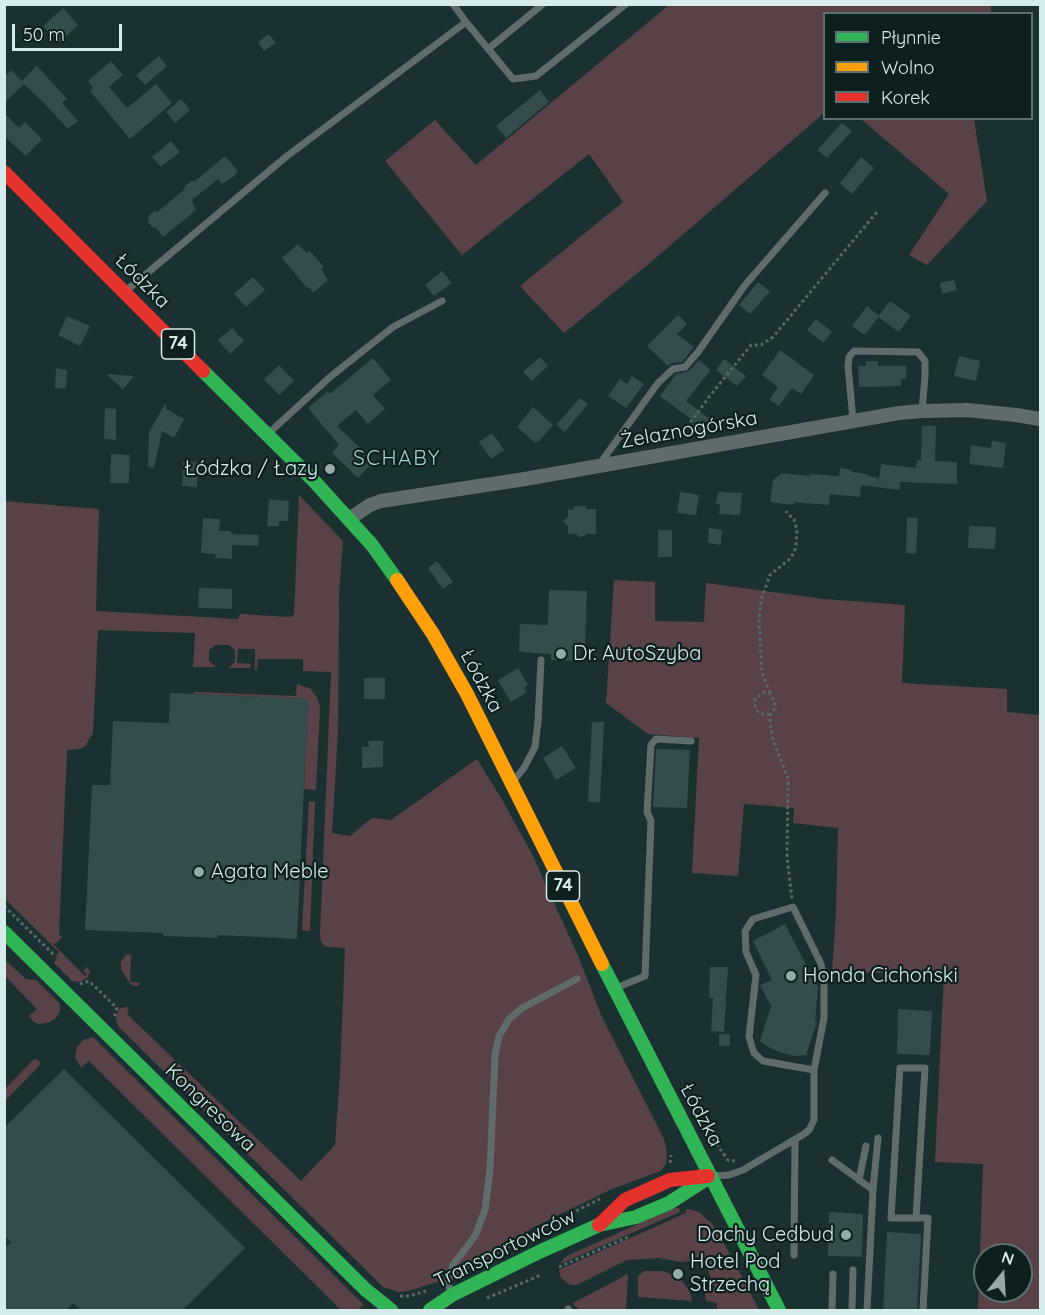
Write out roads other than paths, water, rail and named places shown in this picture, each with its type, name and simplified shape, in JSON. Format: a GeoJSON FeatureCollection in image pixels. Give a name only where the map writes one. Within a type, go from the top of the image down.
{"type":"FeatureCollection","features":[{"type":"Feature","properties":{"kind":"main road","name":"Łódzka"},"geometry":{"type":"LineString","coordinates":[[4,172],[268,433],[349,519],[391,571],[433,634],[467,694],[614,989],[779,1311]]}},
{"type":"Feature","properties":{"kind":"main road","name":"Kongresowa"},"geometry":{"type":"LineString","coordinates":[[4,932],[366,1290],[391,1311]]}},
{"type":"Feature","properties":{"kind":"main road","name":"Transportowców"},"geometry":{"type":"LineString","coordinates":[[599,1225],[625,1200],[670,1180],[711,1176]]}},
{"type":"Feature","properties":{"kind":"main road","name":"Transportowców"},"geometry":{"type":"LineString","coordinates":[[430,1311],[452,1295],[539,1252],[599,1225],[644,1214],[678,1198],[711,1176]]}},
{"type":"Feature","properties":{"kind":"street","name":"Żelaznogórska"},"geometry":{"type":"LineString","coordinates":[[349,519],[370,505],[381,501],[500,483],[899,413],[990,412],[1041,419]]}},
{"type":"Feature","properties":{"kind":"lane"},"geometry":{"type":"LineString","coordinates":[[453,4],[513,79],[536,76],[626,4]]}},
{"type":"Feature","properties":{"kind":"lane"},"geometry":{"type":"LineString","coordinates":[[488,49],[543,4]]}},
{"type":"Feature","properties":{"kind":"lane"},"geometry":{"type":"LineString","coordinates":[[125,292],[286,156],[466,22]]}},
{"type":"Feature","properties":{"kind":"lane"},"geometry":{"type":"LineString","coordinates":[[598,465],[658,383],[673,369],[686,367],[745,285],[825,193]]}},
{"type":"Feature","properties":{"kind":"lane"},"geometry":{"type":"LineString","coordinates":[[268,433],[330,377],[393,327],[442,301]]}},
{"type":"Feature","properties":{"kind":"lane"},"geometry":{"type":"LineString","coordinates":[[853,420],[848,366],[849,357],[854,351],[918,352],[925,361],[922,411]]}},
{"type":"Feature","properties":{"kind":"lane"},"geometry":{"type":"LineString","coordinates":[[512,782],[524,768],[535,747],[541,660]]}},
{"type":"Feature","properties":{"kind":"lane"},"geometry":{"type":"LineString","coordinates":[[614,989],[645,976],[651,820],[647,812],[651,745],[656,738],[691,741]]}},
{"type":"Feature","properties":{"kind":"lane"},"geometry":{"type":"LineString","coordinates":[[711,1176],[729,1175],[743,1170],[795,1140],[809,1130],[814,1120],[814,1070],[824,1018],[824,978],[821,964],[793,906],[753,919],[745,931],[746,952],[756,975],[749,1037],[754,1053],[763,1061],[814,1070]]}},
{"type":"Feature","properties":{"kind":"lane"},"geometry":{"type":"LineString","coordinates":[[452,1295],[447,1283],[453,1265],[475,1236],[485,1210],[490,1170],[495,1055],[499,1036],[509,1019],[522,1008],[576,979]]}},
{"type":"Feature","properties":{"kind":"lane"},"geometry":{"type":"LineString","coordinates":[[916,1218],[925,1068],[900,1068],[891,1218],[916,1218],[928,1218],[923,1311]]}},
{"type":"Feature","properties":{"kind":"lane"},"geometry":{"type":"LineString","coordinates":[[867,1311],[878,1138]]}},
{"type":"Feature","properties":{"kind":"lane"},"geometry":{"type":"LineString","coordinates":[[794,1255],[795,1140]]}},
{"type":"Feature","properties":{"kind":"lane"},"geometry":{"type":"LineString","coordinates":[[859,1180],[866,1146]]}},
{"type":"Feature","properties":{"kind":"lane"},"geometry":{"type":"LineString","coordinates":[[832,1160],[873,1190]]}},
{"type":"Feature","properties":{"kind":"lane"},"geometry":{"type":"LineString","coordinates":[[852,1311],[853,1270]]}},
{"type":"Feature","properties":{"kind":"lane"},"geometry":{"type":"LineString","coordinates":[[832,1311],[833,1274]]}},
{"type":"Feature","properties":{"kind":"place","name":"Łódzka / Łazy"},"geometry":{"type":"Point","coordinates":[330,469]}},
{"type":"Feature","properties":{"kind":"place","name":"Dr. AutoSzyba"},"geometry":{"type":"Point","coordinates":[561,654]}},
{"type":"Feature","properties":{"kind":"place","name":"Agata Meble"},"geometry":{"type":"Point","coordinates":[199,872]}},
{"type":"Feature","properties":{"kind":"place","name":"Honda Cichoński"},"geometry":{"type":"Point","coordinates":[791,976]}},
{"type":"Feature","properties":{"kind":"place","name":"Dachy Cedbud"},"geometry":{"type":"Point","coordinates":[846,1235]}},
{"type":"Feature","properties":{"kind":"place","name":"Hotel Pod Strzechą"},"geometry":{"type":"Point","coordinates":[678,1274]}},
{"type":"Feature","properties":{"kind":"district","name":"SCHABY"},"geometry":{"type":"Point","coordinates":[397,459]}}]}
